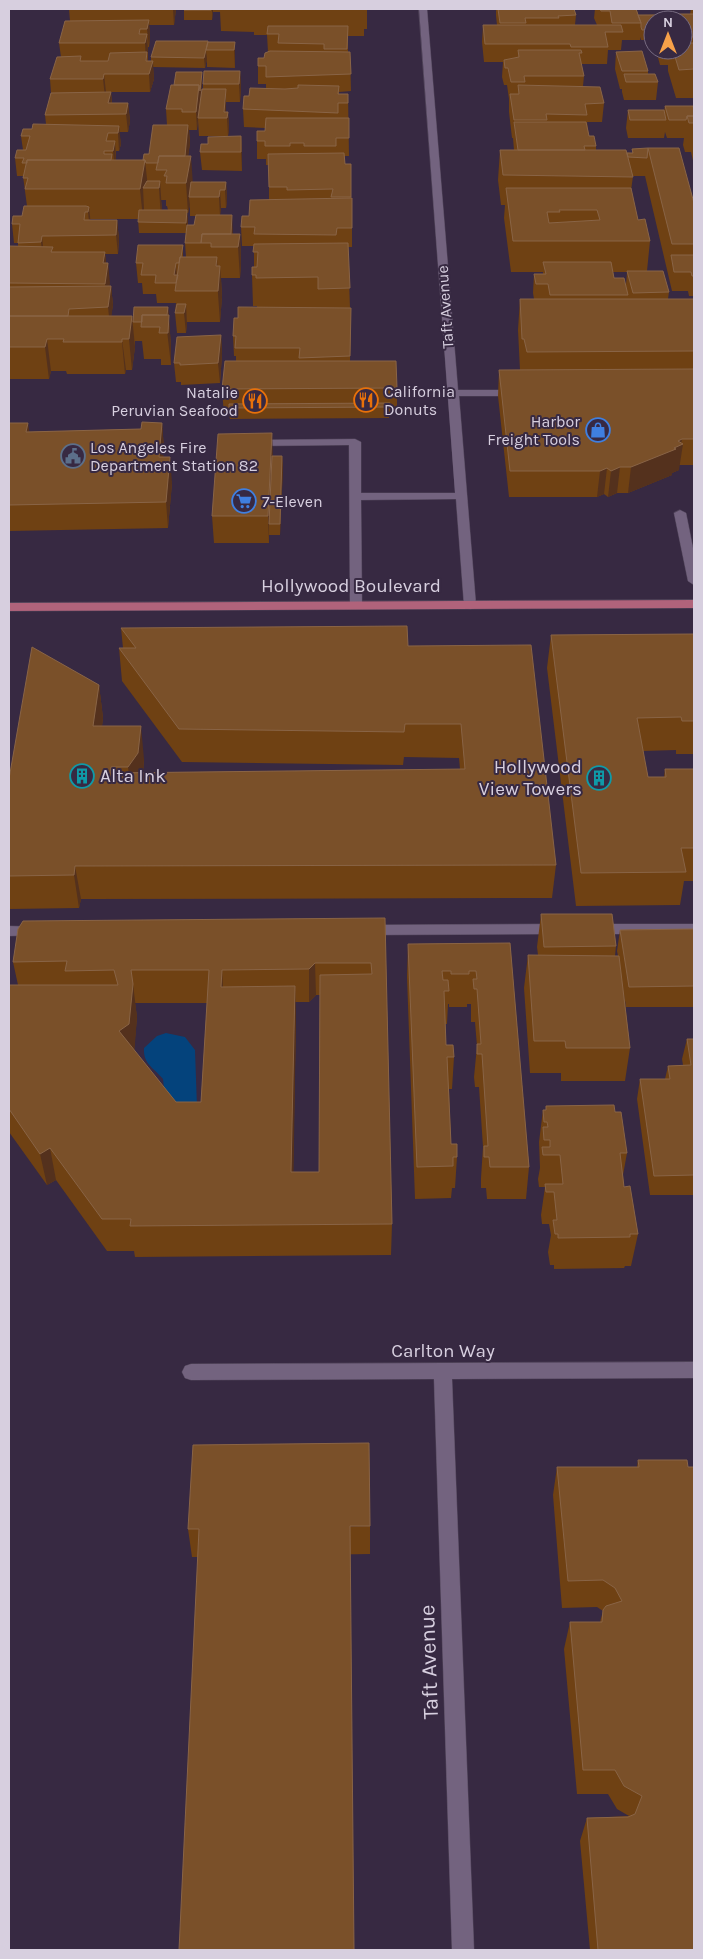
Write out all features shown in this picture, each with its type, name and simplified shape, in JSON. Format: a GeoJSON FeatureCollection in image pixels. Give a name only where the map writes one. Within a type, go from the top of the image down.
{"type":"FeatureCollection","features":[{"type":"Feature","properties":{"kind":"main road","name":"Hollywood Boulevard"},"geometry":{"type":"LineString","coordinates":[[9,607],[694,604]]}},
{"type":"Feature","properties":{"kind":"street","name":"Taft Avenue"},"geometry":{"type":"LineString","coordinates":[[423,9],[470,605]]}},
{"type":"Feature","properties":{"kind":"street"},"geometry":{"type":"LineString","coordinates":[[452,393],[532,393]]}},
{"type":"Feature","properties":{"kind":"street"},"geometry":{"type":"LineString","coordinates":[[245,443],[355,442],[356,605]]}},
{"type":"Feature","properties":{"kind":"street"},"geometry":{"type":"LineString","coordinates":[[355,497],[460,496]]}},
{"type":"Feature","properties":{"kind":"street"},"geometry":{"type":"LineString","coordinates":[[680,513],[694,581]]}},
{"type":"Feature","properties":{"kind":"street"},"geometry":{"type":"LineString","coordinates":[[356,930],[694,929]]}},
{"type":"Feature","properties":{"kind":"street"},"geometry":{"type":"LineString","coordinates":[[9,931],[48,931]]}},
{"type":"Feature","properties":{"kind":"street","name":"Carlton Way"},"geometry":{"type":"LineString","coordinates":[[191,1372],[694,1370]]}},
{"type":"Feature","properties":{"kind":"street","name":"Taft Avenue"},"geometry":{"type":"LineString","coordinates":[[443,1372],[463,1950]]}},
{"type":"Feature","properties":{"kind":"water"},"geometry":{"type":"Polygon","coordinates":[[[166,1033],[185,1037],[195,1050],[197,1107],[194,1111],[165,1097],[163,1079],[149,1065],[145,1058],[144,1048],[157,1036],[166,1033]]]}},
{"type":"Feature","properties":{"kind":"building"},"geometry":{"type":"Polygon","coordinates":[[[184,9],[212,9],[184,10],[184,9]]]}},
{"type":"Feature","properties":{"kind":"building"},"geometry":{"type":"Polygon","coordinates":[[[498,9],[574,9],[576,15],[558,16],[559,18],[525,18],[526,23],[500,23],[498,9]]]}},
{"type":"Feature","properties":{"kind":"building"},"geometry":{"type":"Polygon","coordinates":[[[600,9],[636,9],[641,23],[612,23],[610,11],[601,11],[600,9]]]}},
{"type":"Feature","properties":{"kind":"building"},"geometry":{"type":"Polygon","coordinates":[[[693,14],[694,14],[693,37],[693,14]]]}},
{"type":"Feature","properties":{"kind":"building"},"geometry":{"type":"Polygon","coordinates":[[[638,15],[643,15],[643,30],[638,15]]]}},
{"type":"Feature","properties":{"kind":"building"},"geometry":{"type":"Polygon","coordinates":[[[149,20],[147,29],[140,29],[139,34],[147,34],[145,43],[59,43],[65,21],[149,20]]]}},
{"type":"Feature","properties":{"kind":"building"},"geometry":{"type":"Polygon","coordinates":[[[483,25],[621,25],[623,32],[605,32],[608,47],[571,47],[570,44],[485,44],[483,25]]]}},
{"type":"Feature","properties":{"kind":"building"},"geometry":{"type":"Polygon","coordinates":[[[268,26],[348,26],[347,49],[324,49],[324,44],[278,43],[279,34],[267,34],[268,26]]]}},
{"type":"Feature","properties":{"kind":"building"},"geometry":{"type":"Polygon","coordinates":[[[156,41],[208,41],[204,58],[151,57],[156,41]]]}},
{"type":"Feature","properties":{"kind":"building"},"geometry":{"type":"Polygon","coordinates":[[[208,42],[235,42],[234,50],[206,50],[208,42]]]}},
{"type":"Feature","properties":{"kind":"building"},"geometry":{"type":"Polygon","coordinates":[[[694,43],[694,69],[679,70],[676,60],[693,60],[694,43]]]}},
{"type":"Feature","properties":{"kind":"building"},"geometry":{"type":"Polygon","coordinates":[[[518,50],[581,50],[582,53],[579,53],[584,76],[524,76],[525,82],[511,82],[504,60],[519,57],[518,50]]]}},
{"type":"Feature","properties":{"kind":"building"},"geometry":{"type":"Polygon","coordinates":[[[270,51],[350,52],[351,74],[266,77],[266,66],[258,66],[258,58],[264,58],[265,53],[270,51]]]}},
{"type":"Feature","properties":{"kind":"building"},"geometry":{"type":"Polygon","coordinates":[[[642,51],[643,60],[645,60],[648,71],[622,71],[616,52],[642,51]]]}},
{"type":"Feature","properties":{"kind":"building"},"geometry":{"type":"Polygon","coordinates":[[[147,52],[146,61],[153,61],[149,74],[104,74],[103,79],[50,79],[57,57],[81,56],[80,61],[108,61],[110,53],[147,52]]]}},
{"type":"Feature","properties":{"kind":"building"},"geometry":{"type":"Polygon","coordinates":[[[204,71],[240,71],[239,84],[203,84],[204,71]]]}},
{"type":"Feature","properties":{"kind":"building"},"geometry":{"type":"Polygon","coordinates":[[[176,72],[202,72],[200,91],[199,85],[174,85],[176,72]]]}},
{"type":"Feature","properties":{"kind":"building"},"geometry":{"type":"Polygon","coordinates":[[[624,74],[655,74],[658,82],[626,82],[624,74]]]}},
{"type":"Feature","properties":{"kind":"building"},"geometry":{"type":"Polygon","coordinates":[[[171,85],[199,85],[196,112],[182,112],[182,109],[166,109],[171,85]]]}},
{"type":"Feature","properties":{"kind":"building"},"geometry":{"type":"Polygon","coordinates":[[[298,85],[339,86],[338,94],[348,94],[348,103],[338,103],[338,113],[243,109],[244,96],[249,96],[250,88],[285,89],[298,88],[298,85]]]}},
{"type":"Feature","properties":{"kind":"building"},"geometry":{"type":"Polygon","coordinates":[[[518,85],[600,87],[604,103],[585,104],[587,115],[546,114],[547,120],[514,120],[510,94],[519,94],[518,85]]]}},
{"type":"Feature","properties":{"kind":"building"},"geometry":{"type":"Polygon","coordinates":[[[202,89],[226,89],[224,112],[228,112],[227,118],[198,118],[202,89]]]}},
{"type":"Feature","properties":{"kind":"building"},"geometry":{"type":"Polygon","coordinates":[[[111,92],[108,103],[128,103],[126,114],[45,115],[51,93],[111,92]]]}},
{"type":"Feature","properties":{"kind":"building"},"geometry":{"type":"Polygon","coordinates":[[[665,106],[693,106],[694,116],[687,116],[686,120],[669,120],[665,106]]]}},
{"type":"Feature","properties":{"kind":"building"},"geometry":{"type":"Polygon","coordinates":[[[628,110],[664,110],[666,120],[630,120],[628,110]]]}},
{"type":"Feature","properties":{"kind":"building"},"geometry":{"type":"Polygon","coordinates":[[[687,116],[694,116],[694,123],[689,123],[687,116]]]}},
{"type":"Feature","properties":{"kind":"building"},"geometry":{"type":"Polygon","coordinates":[[[266,118],[349,118],[349,138],[336,138],[336,146],[304,146],[304,143],[290,143],[290,146],[265,146],[265,141],[257,141],[257,131],[265,131],[266,118]]]}},
{"type":"Feature","properties":{"kind":"building"},"geometry":{"type":"Polygon","coordinates":[[[514,122],[586,122],[589,136],[594,136],[596,146],[584,146],[585,150],[518,150],[514,122]]]}},
{"type":"Feature","properties":{"kind":"building"},"geometry":{"type":"Polygon","coordinates":[[[33,124],[119,126],[118,133],[108,133],[106,141],[115,141],[113,151],[104,151],[104,154],[112,154],[111,160],[27,160],[27,163],[22,163],[24,158],[15,158],[17,150],[26,150],[30,136],[21,136],[23,129],[32,129],[33,124]]]}},
{"type":"Feature","properties":{"kind":"building"},"geometry":{"type":"Polygon","coordinates":[[[153,125],[188,125],[185,156],[159,156],[158,163],[146,163],[143,160],[144,154],[149,154],[153,125]]]}},
{"type":"Feature","properties":{"kind":"building"},"geometry":{"type":"Polygon","coordinates":[[[241,136],[241,152],[200,152],[201,144],[208,144],[208,137],[241,136]]]}},
{"type":"Feature","properties":{"kind":"building"},"geometry":{"type":"Polygon","coordinates":[[[648,148],[679,148],[694,203],[694,244],[672,244],[648,148]]]}},
{"type":"Feature","properties":{"kind":"building"},"geometry":{"type":"Polygon","coordinates":[[[648,148],[647,158],[628,157],[627,153],[633,153],[632,149],[648,148]]]}},
{"type":"Feature","properties":{"kind":"building"},"geometry":{"type":"Polygon","coordinates":[[[500,150],[626,150],[633,177],[503,175],[500,150]]]}},
{"type":"Feature","properties":{"kind":"building"},"geometry":{"type":"Polygon","coordinates":[[[344,153],[345,164],[351,164],[351,197],[331,197],[333,189],[287,190],[287,187],[269,187],[268,154],[344,153]]]}},
{"type":"Feature","properties":{"kind":"building"},"geometry":{"type":"Polygon","coordinates":[[[159,156],[191,156],[186,183],[166,183],[167,176],[164,176],[167,170],[156,170],[159,156]]]}},
{"type":"Feature","properties":{"kind":"building"},"geometry":{"type":"Polygon","coordinates":[[[27,160],[145,160],[140,189],[25,189],[28,178],[23,178],[27,160]]]}},
{"type":"Feature","properties":{"kind":"building"},"geometry":{"type":"Polygon","coordinates":[[[147,181],[160,181],[159,188],[143,188],[147,181]]]}},
{"type":"Feature","properties":{"kind":"building"},"geometry":{"type":"Polygon","coordinates":[[[191,182],[226,182],[225,190],[220,190],[219,197],[189,197],[191,182]]]}},
{"type":"Feature","properties":{"kind":"building"},"geometry":{"type":"Polygon","coordinates":[[[506,188],[631,188],[638,220],[645,219],[650,241],[513,241],[506,188]],[[559,210],[560,212],[547,212],[549,223],[600,220],[597,210],[559,210]]]}},
{"type":"Feature","properties":{"kind":"building"},"geometry":{"type":"Polygon","coordinates":[[[352,198],[352,228],[337,228],[336,235],[254,234],[255,227],[241,227],[242,216],[249,216],[250,200],[352,198]]]}},
{"type":"Feature","properties":{"kind":"building"},"geometry":{"type":"Polygon","coordinates":[[[24,206],[86,206],[89,207],[88,212],[85,212],[84,220],[117,220],[116,235],[42,236],[41,242],[18,243],[20,224],[12,224],[13,216],[22,216],[24,206]]]}},
{"type":"Feature","properties":{"kind":"building"},"geometry":{"type":"Polygon","coordinates":[[[139,210],[187,210],[186,223],[138,222],[139,210]]]}},
{"type":"Feature","properties":{"kind":"building"},"geometry":{"type":"Polygon","coordinates":[[[196,215],[232,215],[231,234],[202,234],[201,243],[185,243],[187,225],[194,225],[196,215]]]}},
{"type":"Feature","properties":{"kind":"building"},"geometry":{"type":"Polygon","coordinates":[[[202,234],[240,234],[238,247],[211,247],[211,243],[201,243],[202,234]]]}},
{"type":"Feature","properties":{"kind":"building"},"geometry":{"type":"Polygon","coordinates":[[[348,243],[350,288],[318,289],[318,277],[256,278],[256,275],[252,275],[252,267],[257,267],[258,252],[253,252],[254,244],[348,243]]]}},
{"type":"Feature","properties":{"kind":"building"},"geometry":{"type":"Polygon","coordinates":[[[138,245],[183,245],[179,263],[176,263],[174,275],[178,275],[176,283],[155,283],[156,275],[141,275],[143,263],[136,263],[138,245]]]}},
{"type":"Feature","properties":{"kind":"building"},"geometry":{"type":"Polygon","coordinates":[[[9,246],[53,247],[51,252],[105,252],[103,263],[108,263],[105,284],[9,283],[9,246]]]}},
{"type":"Feature","properties":{"kind":"building"},"geometry":{"type":"Polygon","coordinates":[[[671,255],[694,255],[694,276],[692,276],[691,272],[674,272],[671,255]]]}},
{"type":"Feature","properties":{"kind":"building"},"geometry":{"type":"Polygon","coordinates":[[[180,257],[217,257],[216,266],[220,266],[218,291],[175,291],[180,257]]]}},
{"type":"Feature","properties":{"kind":"building"},"geometry":{"type":"Polygon","coordinates":[[[543,262],[611,262],[614,278],[624,278],[628,295],[550,295],[548,284],[536,284],[534,274],[546,274],[543,262]]]}},
{"type":"Feature","properties":{"kind":"building"},"geometry":{"type":"Polygon","coordinates":[[[627,271],[663,271],[669,292],[633,293],[627,271]]]}},
{"type":"Feature","properties":{"kind":"building"},"geometry":{"type":"Polygon","coordinates":[[[111,286],[108,307],[69,309],[68,316],[9,316],[9,287],[111,286]]]}},
{"type":"Feature","properties":{"kind":"building"},"geometry":{"type":"Polygon","coordinates":[[[520,299],[694,299],[694,351],[527,352],[524,339],[522,339],[520,299]]]}},
{"type":"Feature","properties":{"kind":"building"},"geometry":{"type":"Polygon","coordinates":[[[177,304],[186,304],[184,313],[175,313],[177,304]]]}},
{"type":"Feature","properties":{"kind":"building"},"geometry":{"type":"Polygon","coordinates":[[[134,307],[168,307],[167,315],[142,315],[142,322],[133,322],[134,307]]]}},
{"type":"Feature","properties":{"kind":"building"},"geometry":{"type":"Polygon","coordinates":[[[238,307],[351,308],[350,356],[299,358],[300,348],[235,348],[236,336],[233,336],[234,318],[238,318],[238,307]]]}},
{"type":"Feature","properties":{"kind":"building"},"geometry":{"type":"Polygon","coordinates":[[[142,315],[169,315],[168,333],[159,333],[160,327],[141,327],[142,315]]]}},
{"type":"Feature","properties":{"kind":"building"},"geometry":{"type":"Polygon","coordinates":[[[9,316],[132,316],[129,339],[122,339],[122,342],[63,342],[64,339],[47,339],[45,347],[9,347],[9,316]]]}},
{"type":"Feature","properties":{"kind":"building"},"geometry":{"type":"Polygon","coordinates":[[[221,335],[218,363],[180,365],[180,363],[174,363],[177,337],[221,335]]]}},
{"type":"Feature","properties":{"kind":"building"},"geometry":{"type":"Polygon","coordinates":[[[225,361],[396,361],[397,388],[222,389],[225,361]]]}},
{"type":"Feature","properties":{"kind":"building","name":"Harbor Freight Tools"},"geometry":{"type":"Polygon","coordinates":[[[694,369],[694,439],[678,441],[683,444],[674,448],[676,449],[631,467],[620,467],[611,471],[607,468],[600,471],[510,471],[499,370],[694,369]]]}},
{"type":"Feature","properties":{"kind":"building"},"geometry":{"type":"Polygon","coordinates":[[[390,403],[390,407],[229,408],[229,404],[390,403]]]}},
{"type":"Feature","properties":{"kind":"building"},"geometry":{"type":"Polygon","coordinates":[[[142,422],[162,423],[159,457],[170,457],[166,502],[9,505],[9,423],[28,423],[26,432],[141,429],[142,422]]]}},
{"type":"Feature","properties":{"kind":"building","name":"7-Eleven"},"geometry":{"type":"Polygon","coordinates":[[[272,433],[268,516],[212,516],[218,434],[272,433]]]}},
{"type":"Feature","properties":{"kind":"building"},"geometry":{"type":"Polygon","coordinates":[[[272,456],[282,456],[280,524],[269,524],[272,456]]]}},
{"type":"Feature","properties":{"kind":"building","name":"Alta Ink"},"geometry":{"type":"Polygon","coordinates":[[[407,626],[408,646],[531,645],[556,865],[75,866],[74,875],[9,876],[9,779],[32,647],[99,685],[93,726],[141,726],[138,753],[128,767],[111,767],[110,773],[465,769],[461,724],[405,724],[404,732],[179,729],[119,648],[136,648],[121,628],[407,626]]]}},
{"type":"Feature","properties":{"kind":"building","name":"Hollywood View Towers"},"geometry":{"type":"Polygon","coordinates":[[[694,634],[694,721],[682,721],[681,717],[637,718],[648,777],[666,777],[665,769],[694,769],[694,848],[681,848],[686,872],[581,873],[551,635],[694,634]]]}},
{"type":"Feature","properties":{"kind":"building"},"geometry":{"type":"Polygon","coordinates":[[[541,914],[612,914],[616,946],[544,947],[541,914]]]}},
{"type":"Feature","properties":{"kind":"building"},"geometry":{"type":"Polygon","coordinates":[[[385,918],[392,1224],[130,1226],[131,1219],[102,1219],[50,1148],[40,1154],[9,1109],[9,985],[118,985],[114,970],[65,971],[67,961],[13,962],[18,929],[23,921],[385,918]],[[315,963],[309,969],[222,970],[221,987],[295,986],[291,1172],[319,1172],[320,975],[372,974],[371,963],[315,963]],[[131,970],[133,984],[129,1024],[119,1031],[176,1102],[201,1102],[209,970],[131,970]]]}},
{"type":"Feature","properties":{"kind":"building"},"geometry":{"type":"Polygon","coordinates":[[[694,929],[694,986],[629,987],[620,930],[694,929]]]}},
{"type":"Feature","properties":{"kind":"building"},"geometry":{"type":"Polygon","coordinates":[[[510,943],[529,1167],[490,1167],[489,1157],[484,1157],[484,1146],[488,1146],[482,1054],[477,1054],[477,1044],[481,1044],[477,989],[474,989],[473,979],[477,979],[476,971],[469,971],[469,974],[451,974],[451,971],[442,971],[443,980],[448,980],[449,991],[444,991],[446,1045],[453,1045],[454,1057],[447,1057],[451,1144],[457,1144],[457,1157],[453,1157],[453,1166],[417,1167],[408,944],[510,943]]]}},
{"type":"Feature","properties":{"kind":"building"},"geometry":{"type":"Polygon","coordinates":[[[528,955],[619,956],[630,1048],[566,1048],[565,1041],[534,1041],[528,955]]]}},
{"type":"Feature","properties":{"kind":"building"},"geometry":{"type":"Polygon","coordinates":[[[687,1039],[694,1039],[694,1175],[654,1176],[640,1079],[670,1079],[668,1066],[691,1065],[687,1039]]]}},
{"type":"Feature","properties":{"kind":"building"},"geometry":{"type":"Polygon","coordinates":[[[614,1105],[615,1112],[621,1112],[627,1153],[620,1153],[624,1187],[630,1186],[638,1234],[630,1234],[630,1237],[558,1238],[558,1234],[555,1234],[553,1220],[557,1220],[554,1192],[546,1192],[545,1184],[563,1184],[560,1155],[543,1155],[542,1147],[550,1147],[550,1140],[544,1140],[543,1127],[548,1127],[547,1122],[544,1122],[543,1110],[546,1110],[546,1106],[614,1105]]]}},
{"type":"Feature","properties":{"kind":"building"},"geometry":{"type":"Polygon","coordinates":[[[369,1443],[370,1526],[350,1526],[354,1950],[179,1950],[199,1529],[188,1529],[193,1445],[369,1443]]]}},
{"type":"Feature","properties":{"kind":"building"},"geometry":{"type":"Polygon","coordinates":[[[638,1460],[687,1460],[688,1467],[694,1467],[694,1950],[598,1950],[587,1818],[628,1817],[635,1814],[642,1796],[624,1786],[615,1770],[583,1770],[570,1622],[602,1622],[603,1610],[606,1606],[622,1601],[615,1588],[603,1580],[568,1581],[557,1467],[639,1467],[638,1460]]]}},
{"type":"Feature","properties":{"kind":"place","name":"California Donuts"},"geometry":{"type":"Point","coordinates":[366,400]}},
{"type":"Feature","properties":{"kind":"place","name":"Natalie Peruvian Seafood"},"geometry":{"type":"Point","coordinates":[255,401]}},
{"type":"Feature","properties":{"kind":"place","name":"Harbor Freight Tools"},"geometry":{"type":"Point","coordinates":[598,430]}},
{"type":"Feature","properties":{"kind":"place","name":"Los Angeles Fire Department Station 82"},"geometry":{"type":"Point","coordinates":[73,456]}},
{"type":"Feature","properties":{"kind":"place","name":"7-Eleven"},"geometry":{"type":"Point","coordinates":[244,501]}},
{"type":"Feature","properties":{"kind":"place","name":"Alta Ink"},"geometry":{"type":"Point","coordinates":[82,776]}},
{"type":"Feature","properties":{"kind":"place","name":"Hollywood View Towers"},"geometry":{"type":"Point","coordinates":[599,778]}}]}
